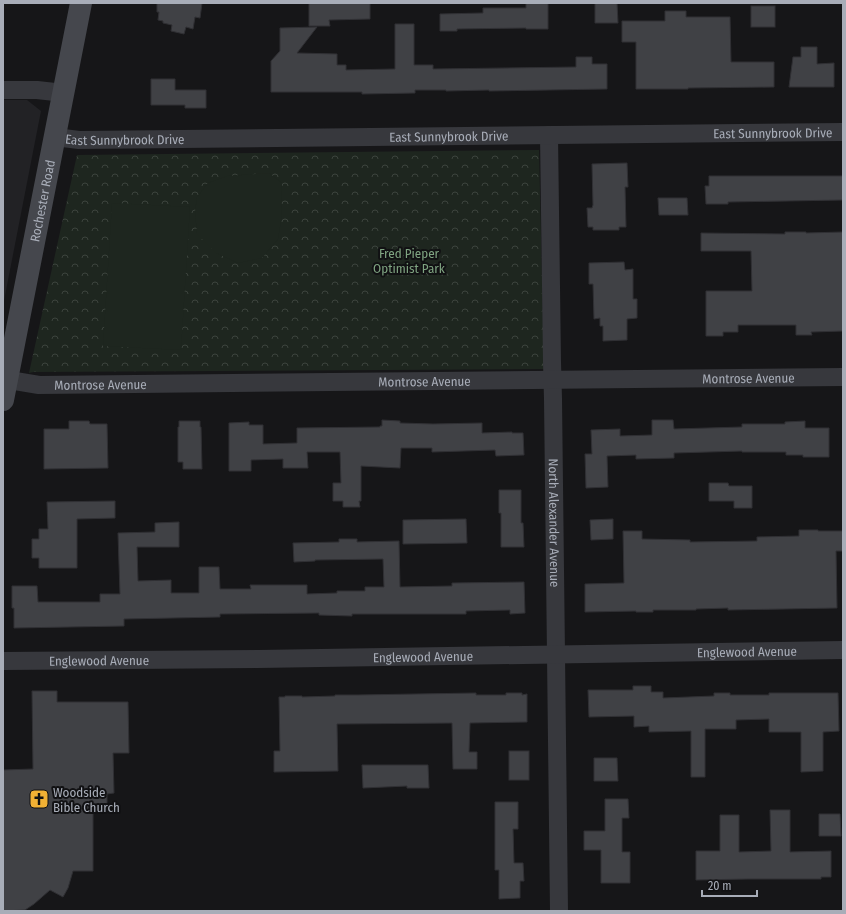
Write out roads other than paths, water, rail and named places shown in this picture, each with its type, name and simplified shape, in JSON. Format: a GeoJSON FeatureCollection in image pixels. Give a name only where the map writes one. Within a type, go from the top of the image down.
{"type":"FeatureCollection","features":[{"type":"Feature","properties":{"kind":"main road","name":"Rochester Road"},"geometry":{"type":"LineString","coordinates":[[4,386],[81,3]]}},
{"type":"Feature","properties":{"kind":"street"},"geometry":{"type":"LineString","coordinates":[[3,90],[38,90],[64,93]]}},
{"type":"Feature","properties":{"kind":"street","name":"East Sunnybrook Drive"},"geometry":{"type":"LineString","coordinates":[[55,137],[79,140],[843,132]]}},
{"type":"Feature","properties":{"kind":"street","name":"North Alexander Avenue"},"geometry":{"type":"LineString","coordinates":[[549,135],[559,911]]}},
{"type":"Feature","properties":{"kind":"street","name":"Montrose Avenue"},"geometry":{"type":"LineString","coordinates":[[4,386],[843,377]]}},
{"type":"Feature","properties":{"kind":"street","name":"Englewood Avenue"},"geometry":{"type":"LineString","coordinates":[[3,661],[250,659],[843,650]]}},
{"type":"Feature","properties":{"kind":"place","name":"Woodside Bible Church"},"geometry":{"type":"Point","coordinates":[39,799]}},
{"type":"Feature","properties":{"kind":"park label","name":"Fred Pieper Optimist Park"},"geometry":{"type":"Point","coordinates":[409,260]}}]}
